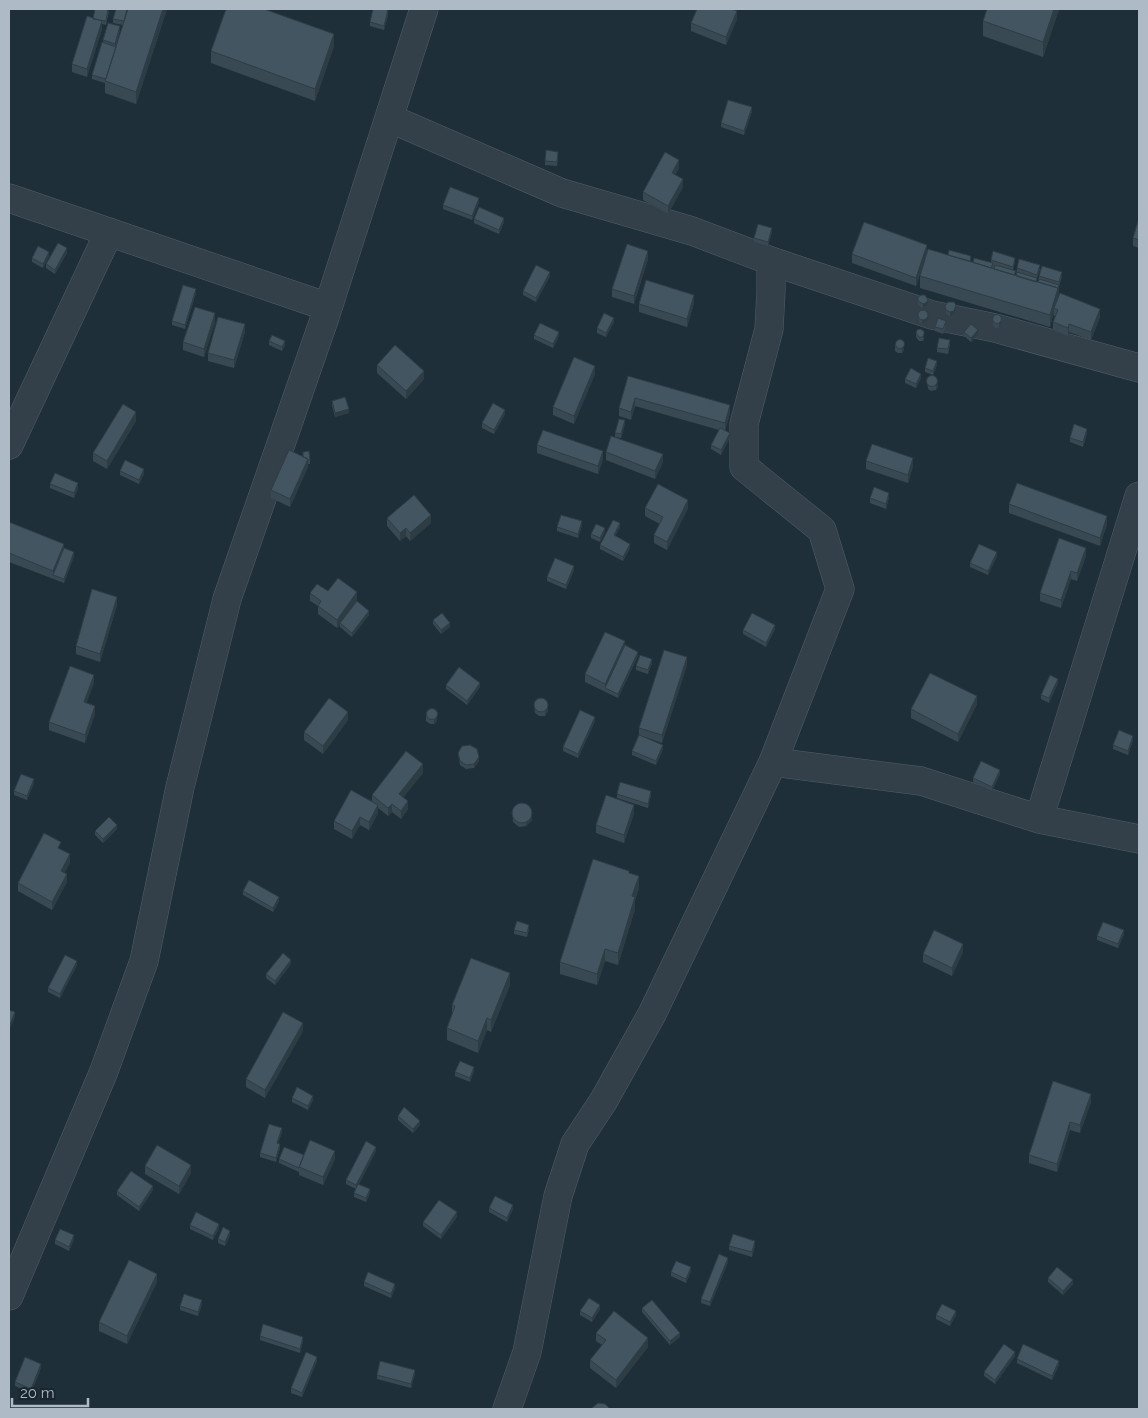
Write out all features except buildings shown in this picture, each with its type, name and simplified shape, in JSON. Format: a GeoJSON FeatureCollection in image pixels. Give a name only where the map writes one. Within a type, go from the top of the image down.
{"type":"FeatureCollection","features":[{"type":"Feature","properties":{"kind":"street"},"geometry":{"type":"LineString","coordinates":[[9,1296],[104,1071],[144,961],[180,787],[227,599],[312,356],[424,9]]}},
{"type":"Feature","properties":{"kind":"street"},"geometry":{"type":"LineString","coordinates":[[389,118],[562,193],[692,231],[771,261],[932,315],[995,328],[1139,368]]}},
{"type":"Feature","properties":{"kind":"street"},"geometry":{"type":"LineString","coordinates":[[9,198],[328,306]]}},
{"type":"Feature","properties":{"kind":"street"},"geometry":{"type":"LineString","coordinates":[[9,445],[109,232]]}},
{"type":"Feature","properties":{"kind":"street"},"geometry":{"type":"LineString","coordinates":[[507,1409],[528,1352],[558,1196],[576,1144],[604,1100],[652,1014],[773,762],[840,589],[822,530],[744,467],[744,424],[769,329],[771,261]]}},
{"type":"Feature","properties":{"kind":"street"},"geometry":{"type":"LineString","coordinates":[[1039,819],[1139,496]]}},
{"type":"Feature","properties":{"kind":"street"},"geometry":{"type":"LineString","coordinates":[[773,762],[921,781],[1039,819],[1139,840]]}}]}
